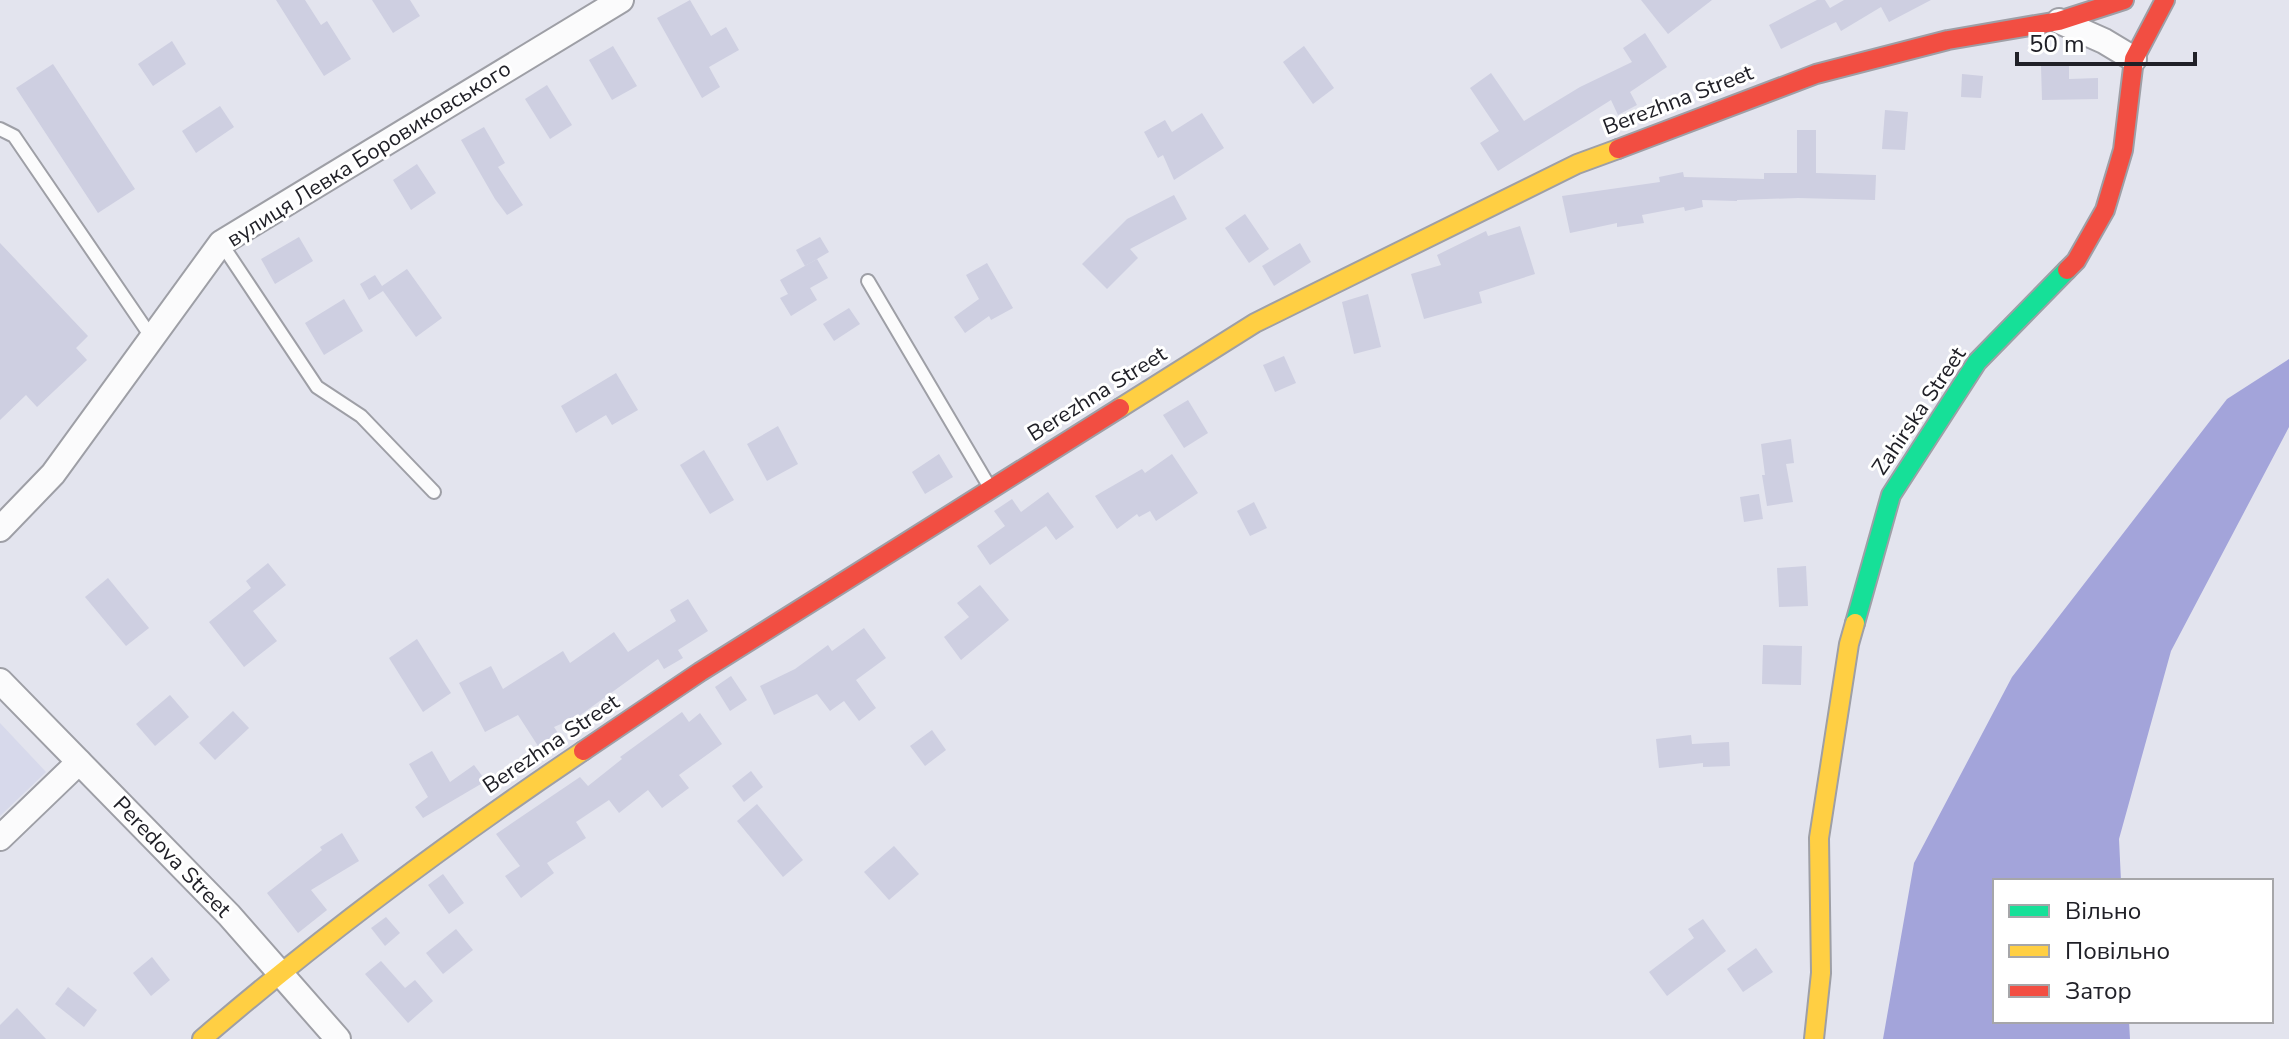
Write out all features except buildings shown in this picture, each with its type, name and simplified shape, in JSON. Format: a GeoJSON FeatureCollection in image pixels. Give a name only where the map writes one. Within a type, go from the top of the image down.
{"type":"FeatureCollection","features":[{"type":"Feature","properties":{"kind":"street","name":"вулиця Левка Боровиковського"},"geometry":{"type":"LineString","coordinates":[[0,529],[53,474],[221,243],[621,0]]}},
{"type":"Feature","properties":{"kind":"street","name":"Berezhna Street"},"geometry":{"type":"LineString","coordinates":[[202,1039],[280,972],[486,816],[700,672],[1255,323],[1577,164],[1816,74],[1948,40],[2059,21],[2124,0]]}},
{"type":"Feature","properties":{"kind":"street","name":"Zahirska Street"},"geometry":{"type":"LineString","coordinates":[[1814,1039],[1821,973],[1819,838],[1849,644],[1891,495],[1977,362],[2076,261],[2105,210],[2123,150],[2134,59],[2165,0]]}},
{"type":"Feature","properties":{"kind":"street"},"geometry":{"type":"LineString","coordinates":[[2059,21],[2104,41],[2134,59]]}},
{"type":"Feature","properties":{"kind":"street","name":"Peredova Street"},"geometry":{"type":"LineString","coordinates":[[0,681],[229,915],[338,1039]]}},
{"type":"Feature","properties":{"kind":"street"},"geometry":{"type":"LineString","coordinates":[[0,838],[79,762]]}},
{"type":"Feature","properties":{"kind":"lane"},"geometry":{"type":"LineString","coordinates":[[0,129],[14,136],[152,338]]}},
{"type":"Feature","properties":{"kind":"lane"},"geometry":{"type":"LineString","coordinates":[[221,243],[317,387],[361,416],[434,492]]}},
{"type":"Feature","properties":{"kind":"lane"},"geometry":{"type":"LineString","coordinates":[[868,281],[991,489]]}},
{"type":"Feature","properties":{"kind":"shaded area"},"geometry":{"type":"Polygon","coordinates":[[[0,723],[46,772],[0,816],[0,723]]]}},
{"type":"Feature","properties":{"kind":"water"},"geometry":{"type":"Polygon","coordinates":[[[2289,359],[2289,427],[2171,651],[2119,839],[2121,879],[1993,879],[1993,1023],[2129,1023],[2130,1039],[1883,1039],[1914,863],[2012,677],[2227,399],[2289,359]]]}},
{"type":"Feature","properties":{"kind":"traffic: fast"},"geometry":{"type":"LineString","coordinates":[[1855,623],[1891,495],[1977,362],[2067,270]]}},
{"type":"Feature","properties":{"kind":"traffic: slow"},"geometry":{"type":"LineString","coordinates":[[1120,408],[1255,323],[1577,164],[1618,149]]}},
{"type":"Feature","properties":{"kind":"traffic: slow"},"geometry":{"type":"LineString","coordinates":[[1814,1039],[1821,973],[1819,838],[1849,644],[1855,623]]}},
{"type":"Feature","properties":{"kind":"traffic: slow"},"geometry":{"type":"LineString","coordinates":[[202,1039],[388,889],[583,751]]}},
{"type":"Feature","properties":{"kind":"traffic: jam"},"geometry":{"type":"LineString","coordinates":[[1618,149],[1816,74],[1948,40],[2059,21],[2124,0]]}},
{"type":"Feature","properties":{"kind":"traffic: jam"},"geometry":{"type":"LineString","coordinates":[[2067,270],[2076,261],[2105,210],[2123,150],[2134,59],[2165,0]]}},
{"type":"Feature","properties":{"kind":"traffic: jam"},"geometry":{"type":"LineString","coordinates":[[583,751],[700,672],[1120,408]]}}]}
